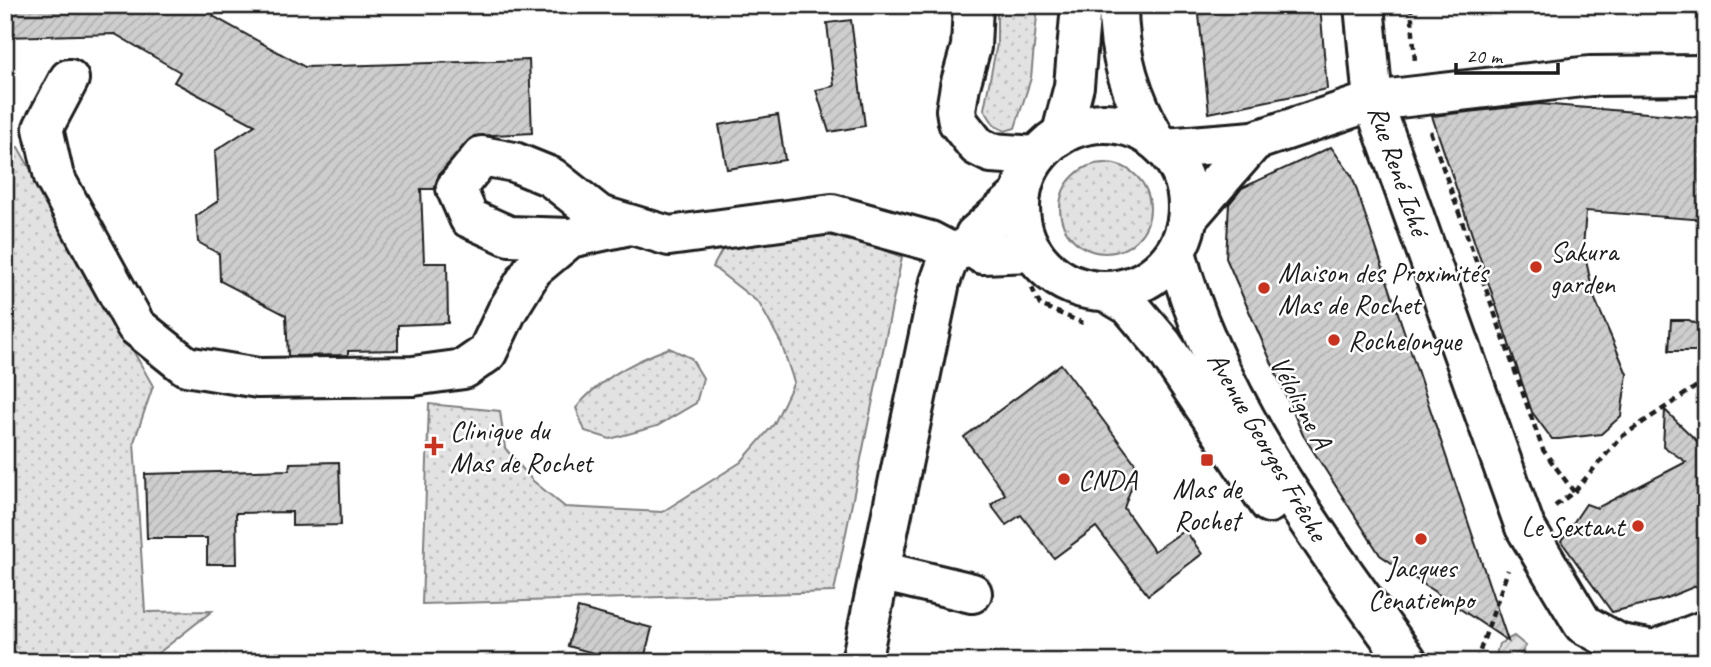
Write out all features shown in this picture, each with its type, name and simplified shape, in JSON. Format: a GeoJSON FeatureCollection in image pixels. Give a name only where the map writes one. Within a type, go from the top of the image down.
{"type":"FeatureCollection","features":[{"type":"Feature","properties":{"kind":"street"},"geometry":{"type":"LineString","coordinates":[[973,5],[971,47],[956,110],[958,122],[983,150],[1001,155],[1049,145],[1085,125],[1110,123],[1134,128],[1161,144],[1254,141],[1373,101],[1590,76],[1706,75]]}},
{"type":"Feature","properties":{"kind":"street"},"geometry":{"type":"LineString","coordinates":[[862,657],[940,282],[961,250],[1021,194],[1049,145],[1074,86],[1081,5]]}},
{"type":"Feature","properties":{"kind":"street"},"geometry":{"type":"LineString","coordinates":[[1118,5],[1123,62],[1134,97],[1161,144],[1180,168],[1187,192],[1189,216]]}},
{"type":"Feature","properties":{"kind":"street","name":"Rue René Iché"},"geometry":{"type":"LineString","coordinates":[[1364,5],[1373,101],[1525,527],[1583,624],[1620,644],[1654,650],[1706,630]]}},
{"type":"Feature","properties":{"kind":"street"},"geometry":{"type":"LineString","coordinates":[[69,79],[43,128],[54,177],[136,326],[186,366],[258,378],[413,376],[464,369],[488,353],[507,311],[533,269],[570,238]]}},
{"type":"Feature","properties":{"kind":"street"},"geometry":{"type":"LineString","coordinates":[[1021,194],[1021,218],[1033,252],[1064,281],[1091,290],[1126,289],[1146,281],[1163,268],[1176,252],[1189,216],[1254,141]]}},
{"type":"Feature","properties":{"kind":"street"},"geometry":{"type":"LineString","coordinates":[[630,225],[570,238],[509,236],[469,218],[456,188],[482,156],[514,162],[551,177],[599,215],[669,236],[832,214],[982,254],[1033,252]]}},
{"type":"Feature","properties":{"kind":"street","name":"Avenue Georges Frêche"},"geometry":{"type":"LineString","coordinates":[[1176,252],[1199,324],[1280,478],[1408,662]]}},
{"type":"Feature","properties":{"kind":"street","name":"Avenue Georges Frêche"},"geometry":{"type":"LineString","coordinates":[[1105,291],[1130,306],[1163,345],[1379,662]]}},
{"type":"Feature","properties":{"kind":"street"},"geometry":{"type":"LineString","coordinates":[[880,571],[972,593]]}},
{"type":"Feature","properties":{"kind":"path"},"geometry":{"type":"LineString","coordinates":[[1411,5],[1418,97],[1460,213],[1479,278],[1542,450],[1574,492]]}},
{"type":"Feature","properties":{"kind":"path"},"geometry":{"type":"LineString","coordinates":[[1476,662],[1525,527],[1574,492],[1621,438],[1706,380]]}},
{"type":"Feature","properties":{"kind":"shaded area"},"geometry":{"type":"Polygon","coordinates":[[[997,5],[1038,5],[1031,78],[1015,128],[1005,131],[995,126],[984,109],[997,44],[997,5]]]}},
{"type":"Feature","properties":{"kind":"shaded area"},"geometry":{"type":"Polygon","coordinates":[[[18,147],[153,386],[134,442],[145,612],[212,611],[147,662],[5,662],[5,148],[18,147]]]}},
{"type":"Feature","properties":{"kind":"shaded area"},"geometry":{"type":"Polygon","coordinates":[[[1105,163],[1122,167],[1137,176],[1146,191],[1150,208],[1146,225],[1137,240],[1122,249],[1105,253],[1088,249],[1073,240],[1064,225],[1060,208],[1064,191],[1073,176],[1088,167],[1105,163]]]}},
{"type":"Feature","properties":{"kind":"shaded area"},"geometry":{"type":"Polygon","coordinates":[[[806,231],[860,241],[902,257],[834,592],[422,604],[429,404],[500,411],[505,448],[532,480],[565,507],[662,512],[741,462],[774,424],[794,382],[781,343],[759,303],[713,267],[722,250],[806,231]]]}},
{"type":"Feature","properties":{"kind":"shaded area"},"geometry":{"type":"Polygon","coordinates":[[[669,348],[691,358],[703,378],[696,403],[657,426],[610,439],[585,431],[576,408],[595,388],[618,372],[669,348]]]}},
{"type":"Feature","properties":{"kind":"shaded area"},"geometry":{"type":"Polygon","coordinates":[[[1514,636],[1526,646],[1515,662],[1494,662],[1499,644],[1514,636]]]}},
{"type":"Feature","properties":{"kind":"building"},"geometry":{"type":"Polygon","coordinates":[[[5,5],[219,5],[213,16],[305,67],[529,60],[532,133],[474,136],[439,174],[435,189],[421,189],[424,263],[447,263],[448,323],[398,325],[398,350],[348,351],[348,355],[288,356],[286,315],[220,281],[219,254],[198,242],[196,216],[218,201],[215,151],[255,125],[174,82],[180,72],[115,34],[5,37],[5,5]]]}},
{"type":"Feature","properties":{"kind":"building"},"geometry":{"type":"Polygon","coordinates":[[[1198,5],[1320,5],[1327,89],[1209,113],[1198,5]]]}},
{"type":"Feature","properties":{"kind":"building"},"geometry":{"type":"Polygon","coordinates":[[[851,20],[865,126],[829,132],[816,90],[834,86],[827,23],[851,20]]]}},
{"type":"Feature","properties":{"kind":"building","name":"Sakura garden"},"geometry":{"type":"Polygon","coordinates":[[[1540,104],[1706,118],[1706,220],[1586,211],[1583,247],[1594,297],[1627,374],[1621,416],[1601,434],[1552,439],[1532,412],[1432,116],[1540,104]]]}},
{"type":"Feature","properties":{"kind":"building"},"geometry":{"type":"Polygon","coordinates":[[[778,115],[785,160],[727,169],[719,125],[778,115]]]}},
{"type":"Feature","properties":{"kind":"building","name":"Rochelongue"},"geometry":{"type":"Polygon","coordinates":[[[1331,147],[1352,176],[1508,641],[1380,555],[1303,435],[1226,258],[1229,204],[1242,188],[1331,147]]]}},
{"type":"Feature","properties":{"kind":"building"},"geometry":{"type":"Polygon","coordinates":[[[1671,320],[1689,320],[1706,329],[1706,351],[1669,351],[1671,320]]]}},
{"type":"Feature","properties":{"kind":"building","name":"CNDA"},"geometry":{"type":"Polygon","coordinates":[[[1061,364],[1135,463],[1132,485],[1124,508],[1154,551],[1185,530],[1202,554],[1148,595],[1096,527],[1054,558],[1021,515],[1006,525],[991,505],[1005,494],[964,437],[1061,364]]]}},
{"type":"Feature","properties":{"kind":"building","name":"Le Sextant"},"geometry":{"type":"Polygon","coordinates":[[[1665,410],[1706,450],[1706,582],[1664,599],[1612,612],[1561,541],[1586,504],[1597,508],[1686,462],[1663,446],[1665,410]]]}},
{"type":"Feature","properties":{"kind":"building"},"geometry":{"type":"Polygon","coordinates":[[[339,462],[341,525],[292,526],[292,512],[236,513],[237,564],[207,564],[207,538],[147,538],[145,474],[289,470],[290,463],[339,462]]]}},
{"type":"Feature","properties":{"kind":"building"},"geometry":{"type":"Polygon","coordinates":[[[578,608],[652,628],[643,662],[626,662],[568,646],[578,608]]]}},
{"type":"Feature","properties":{"kind":"place","name":"Sakura garden"},"geometry":{"type":"Point","coordinates":[1536,267]}},
{"type":"Feature","properties":{"kind":"place","name":"Maison des Proximités Mas de Rochet"},"geometry":{"type":"Point","coordinates":[1264,288]}},
{"type":"Feature","properties":{"kind":"place","name":"Rochelongue"},"geometry":{"type":"Point","coordinates":[1334,340]}},
{"type":"Feature","properties":{"kind":"place","name":"Clinique du Mas de Rochet"},"geometry":{"type":"Point","coordinates":[434,446]}},
{"type":"Feature","properties":{"kind":"place","name":"Mas de Rochet"},"geometry":{"type":"Point","coordinates":[1207,460]}},
{"type":"Feature","properties":{"kind":"place","name":"CNDA"},"geometry":{"type":"Point","coordinates":[1064,479]}},
{"type":"Feature","properties":{"kind":"place","name":"Le Sextant"},"geometry":{"type":"Point","coordinates":[1638,526]}},
{"type":"Feature","properties":{"kind":"place","name":"Jacques Cenatiempo"},"geometry":{"type":"Point","coordinates":[1421,539]}}]}
